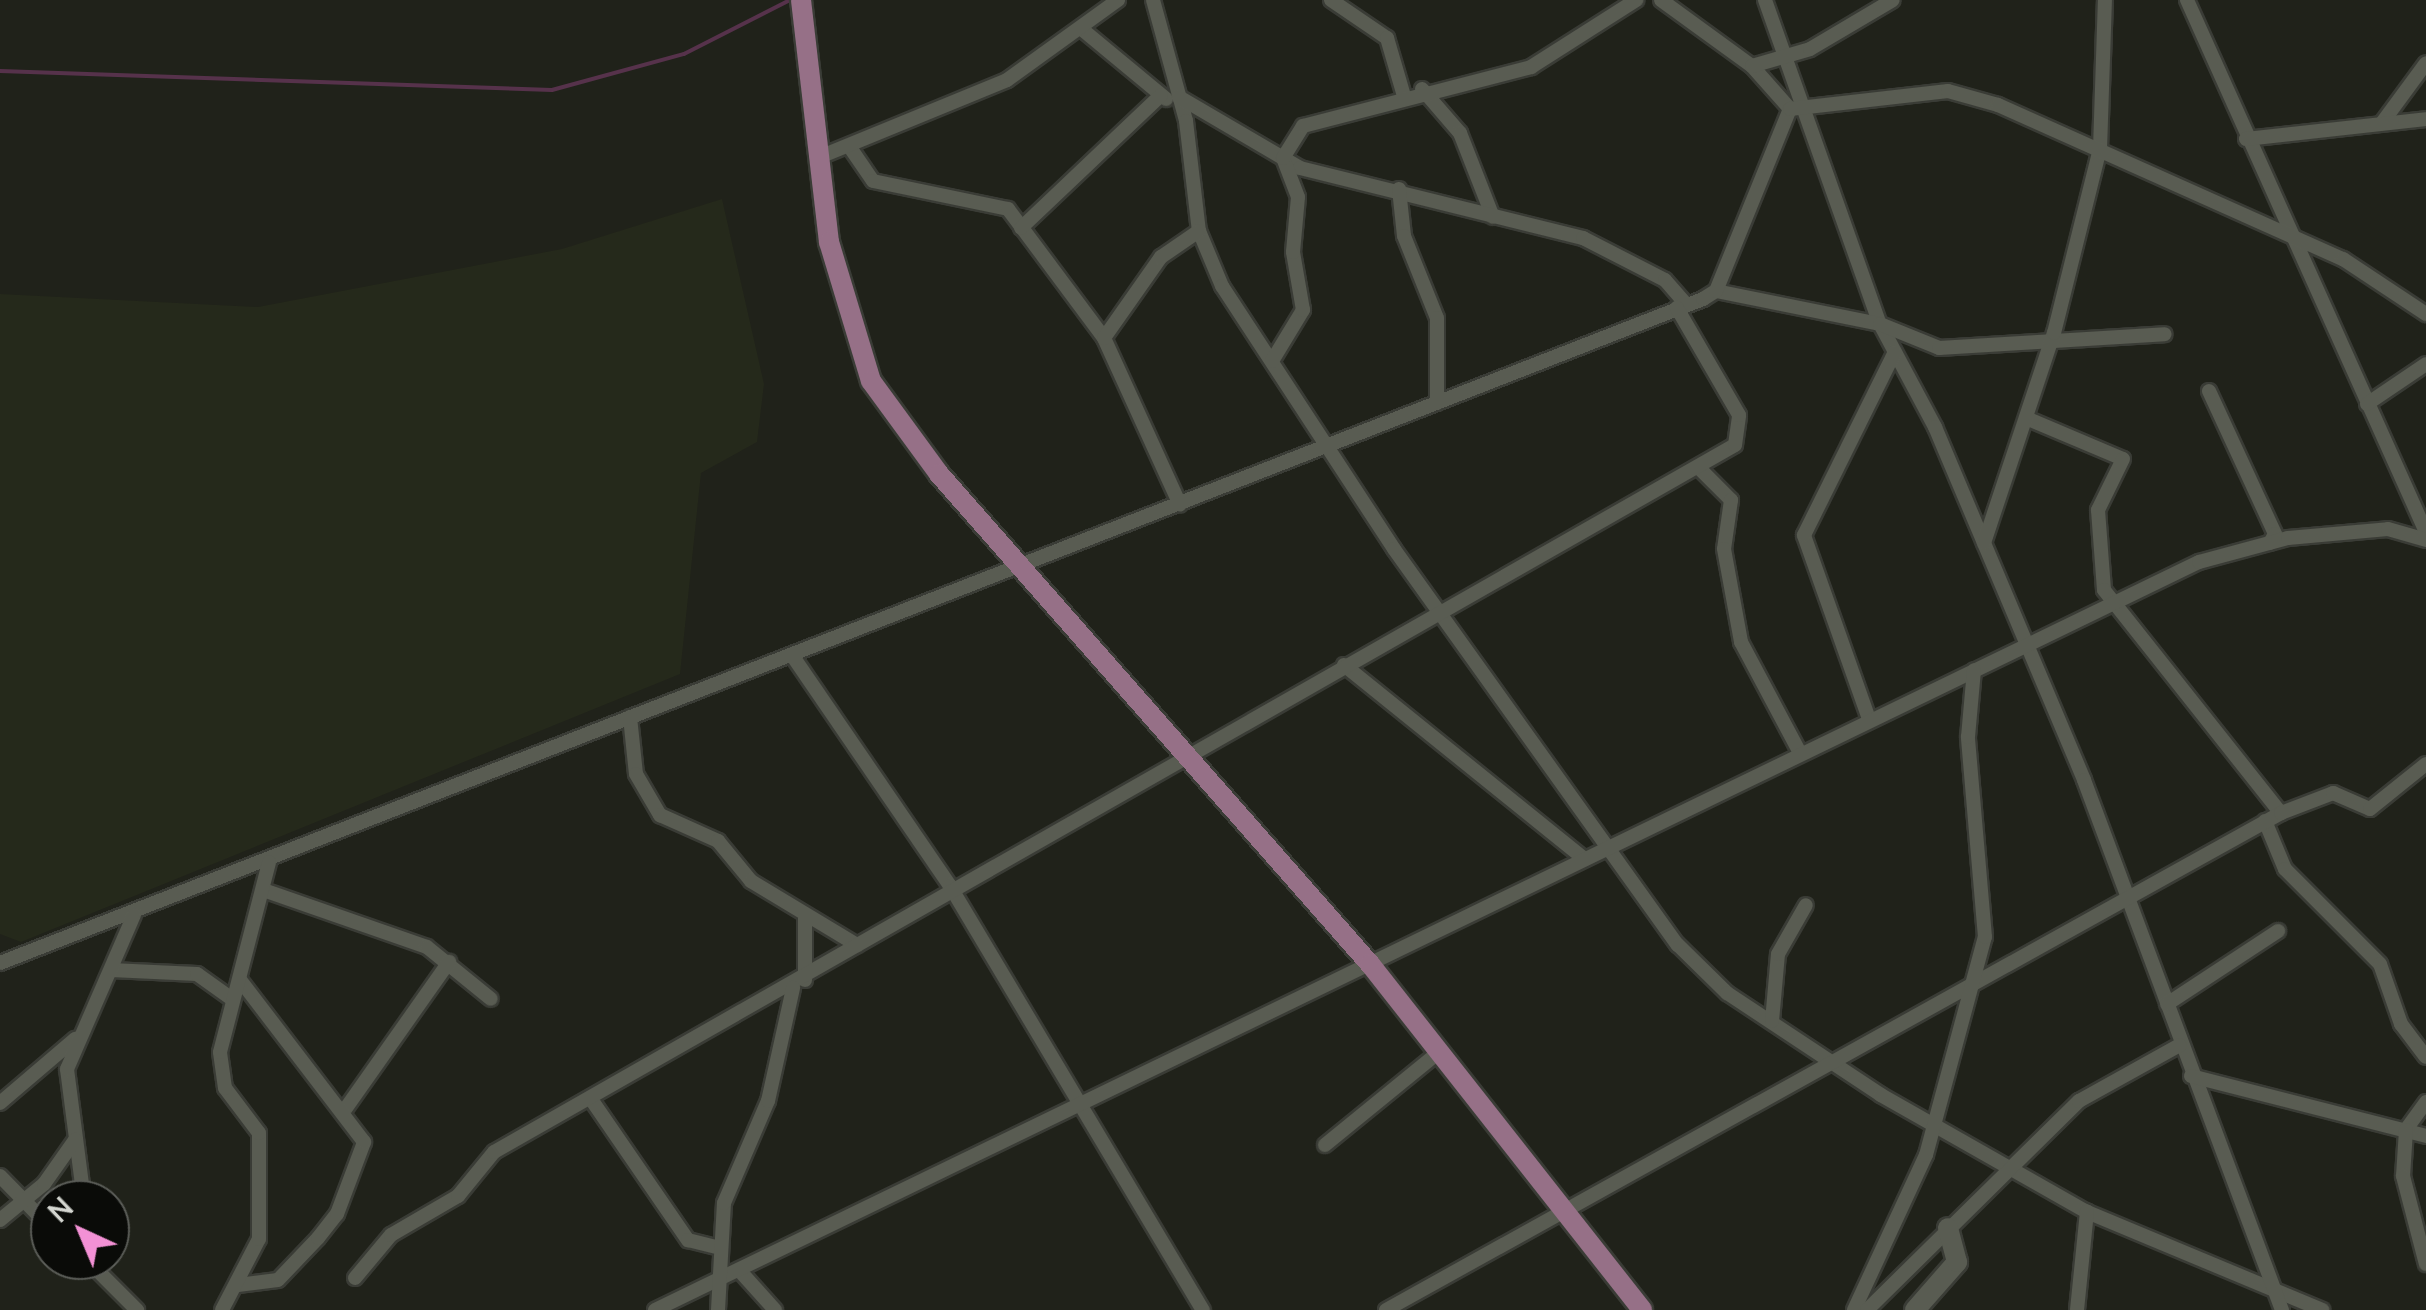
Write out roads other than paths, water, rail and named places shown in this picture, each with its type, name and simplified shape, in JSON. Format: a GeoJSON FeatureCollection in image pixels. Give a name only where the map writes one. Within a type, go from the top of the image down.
{"type":"FeatureCollection","features":[{"type":"Feature","properties":{"kind":"main road"},"geometry":{"type":"LineString","coordinates":[[800,0],[817,158],[844,307],[872,381],[1020,564],[1370,964],[1642,1310]]}},
{"type":"Feature","properties":{"kind":"main road"},"geometry":{"type":"LineString","coordinates":[[1916,1310],[1957,1262],[1948,1228]]}},
{"type":"Feature","properties":{"kind":"street"},"geometry":{"type":"LineString","coordinates":[[817,158],[1006,80],[1082,30],[1118,0]]}},
{"type":"Feature","properties":{"kind":"street"},"geometry":{"type":"LineString","coordinates":[[1152,0],[1181,104],[1198,231],[1325,446],[1604,848],[1678,945],[1772,1021],[1830,1060],[1936,1124],[2012,1162],[2087,1212],[2276,1295],[2322,1310]]}},
{"type":"Feature","properties":{"kind":"street"},"geometry":{"type":"LineString","coordinates":[[1331,0],[1387,38],[1404,96]]}},
{"type":"Feature","properties":{"kind":"street"},"geometry":{"type":"LineString","coordinates":[[1282,158],[1308,122],[1422,89],[1531,67],[1636,0]]}},
{"type":"Feature","properties":{"kind":"street"},"geometry":{"type":"LineString","coordinates":[[1661,0],[1752,66],[1790,109],[1810,114],[1948,91],[2100,148],[2296,245],[2343,259],[2426,314]]}},
{"type":"Feature","properties":{"kind":"street"},"geometry":{"type":"LineString","coordinates":[[1765,0],[1810,114],[1880,324],[1984,543],[2021,648],[2127,897],[2282,1310]]}},
{"type":"Feature","properties":{"kind":"street"},"geometry":{"type":"LineString","coordinates":[[1752,66],[1810,49],[1894,0]]}},
{"type":"Feature","properties":{"kind":"street"},"geometry":{"type":"LineString","coordinates":[[1984,543],[2048,347],[2100,148],[2105,0]]}},
{"type":"Feature","properties":{"kind":"street"},"geometry":{"type":"LineString","coordinates":[[2187,0],[2246,140],[2426,536]]}},
{"type":"Feature","properties":{"kind":"street"},"geometry":{"type":"LineString","coordinates":[[355,1278],[390,1235],[458,1196],[494,1152],[592,1102],[798,984],[950,886],[1190,755],[1437,611],[1700,469],[1743,431],[1682,306],[1620,254],[1399,189],[1334,179],[1282,158],[1161,95],[1082,30]]}},
{"type":"Feature","properties":{"kind":"street"},"geometry":{"type":"LineString","coordinates":[[2382,124],[2426,63]]}},
{"type":"Feature","properties":{"kind":"street"},"geometry":{"type":"LineString","coordinates":[[1422,89],[1460,133],[1493,217]]}},
{"type":"Feature","properties":{"kind":"street"},"geometry":{"type":"LineString","coordinates":[[1022,228],[1161,95]]}},
{"type":"Feature","properties":{"kind":"street"},"geometry":{"type":"LineString","coordinates":[[1716,291],[1790,109]]}},
{"type":"Feature","properties":{"kind":"street"},"geometry":{"type":"LineString","coordinates":[[2246,140],[2426,118]]}},
{"type":"Feature","properties":{"kind":"street"},"geometry":{"type":"LineString","coordinates":[[2406,120],[2426,129]]}},
{"type":"Feature","properties":{"kind":"street"},"geometry":{"type":"LineString","coordinates":[[849,146],[873,181],[982,199],[1022,228],[1104,338],[1180,505]]}},
{"type":"Feature","properties":{"kind":"street"},"geometry":{"type":"LineString","coordinates":[[1272,361],[1304,310],[1294,252],[1298,197],[1282,158]]}},
{"type":"Feature","properties":{"kind":"street"},"geometry":{"type":"LineString","coordinates":[[1399,189],[1404,236],[1437,318],[1437,403]]}},
{"type":"Feature","properties":{"kind":"street"},"geometry":{"type":"LineString","coordinates":[[1104,338],[1161,257],[1198,231]]}},
{"type":"Feature","properties":{"kind":"street"},"geometry":{"type":"LineString","coordinates":[[0,963],[134,915],[630,717],[794,658],[1020,564],[1180,505],[1716,291],[1880,324],[1940,348],[2048,347],[2165,334]]}},
{"type":"Feature","properties":{"kind":"street"},"geometry":{"type":"LineString","coordinates":[[1869,719],[1804,535],[1895,352]]}},
{"type":"Feature","properties":{"kind":"street"},"geometry":{"type":"LineString","coordinates":[[2367,404],[2426,364]]}},
{"type":"Feature","properties":{"kind":"street"},"geometry":{"type":"LineString","coordinates":[[2208,391],[2275,534],[2270,542]]}},
{"type":"Feature","properties":{"kind":"street"},"geometry":{"type":"LineString","coordinates":[[2026,418],[2123,459],[2098,510],[2100,571],[2113,605],[2280,813]]}},
{"type":"Feature","properties":{"kind":"street"},"geometry":{"type":"LineString","coordinates":[[1700,469],[1732,500],[1724,549],[1741,642],[1800,753]]}},
{"type":"Feature","properties":{"kind":"street"},"geometry":{"type":"LineString","coordinates":[[656,1310],[2199,562],[2270,542],[2388,529],[2426,536]]}},
{"type":"Feature","properties":{"kind":"street"},"geometry":{"type":"LineString","coordinates":[[794,658],[950,886],[1084,1104],[1203,1310]]}},
{"type":"Feature","properties":{"kind":"street"},"geometry":{"type":"LineString","coordinates":[[1344,664],[1583,858]]}},
{"type":"Feature","properties":{"kind":"street"},"geometry":{"type":"LineString","coordinates":[[1854,1310],[1936,1124],[1978,978],[1987,890],[1968,737],[1974,670]]}},
{"type":"Feature","properties":{"kind":"street"},"geometry":{"type":"LineString","coordinates":[[630,717],[636,774],[660,815],[718,842],[752,881],[804,918],[857,945]]}},
{"type":"Feature","properties":{"kind":"street"},"geometry":{"type":"LineString","coordinates":[[1386,1310],[1406,1305],[1563,1209],[2280,813],[2332,793],[2370,809],[2426,764]]}},
{"type":"Feature","properties":{"kind":"street"},"geometry":{"type":"LineString","coordinates":[[2266,821],[2285,869],[2380,964],[2401,1024],[2426,1056]]}},
{"type":"Feature","properties":{"kind":"street"},"geometry":{"type":"LineString","coordinates":[[222,1310],[238,1286],[259,1238],[263,1195],[259,1133],[222,1077],[232,999],[241,982],[266,891],[269,862]]}},
{"type":"Feature","properties":{"kind":"street"},"geometry":{"type":"LineString","coordinates":[[266,891],[449,962],[491,1000]]}},
{"type":"Feature","properties":{"kind":"street"},"geometry":{"type":"LineString","coordinates":[[1772,1021],[1778,954],[1806,905]]}},
{"type":"Feature","properties":{"kind":"street"},"geometry":{"type":"LineString","coordinates":[[81,1180],[66,1088],[75,1038],[134,915]]}},
{"type":"Feature","properties":{"kind":"street"},"geometry":{"type":"LineString","coordinates":[[718,1310],[717,1248],[724,1204],[768,1100],[798,984],[804,918]]}},
{"type":"Feature","properties":{"kind":"street"},"geometry":{"type":"LineString","coordinates":[[2167,1004],[2278,931]]}},
{"type":"Feature","properties":{"kind":"street"},"geometry":{"type":"LineString","coordinates":[[346,1108],[449,962]]}},
{"type":"Feature","properties":{"kind":"street"},"geometry":{"type":"LineString","coordinates":[[110,970],[197,974],[232,999]]}},
{"type":"Feature","properties":{"kind":"street"},"geometry":{"type":"LineString","coordinates":[[238,1286],[278,1280],[337,1214],[364,1142],[346,1108],[241,982]]}},
{"type":"Feature","properties":{"kind":"street"},"geometry":{"type":"LineString","coordinates":[[0,1103],[75,1038]]}},
{"type":"Feature","properties":{"kind":"street"},"geometry":{"type":"LineString","coordinates":[[1867,1310],[2012,1162],[2078,1101],[2180,1045]]}},
{"type":"Feature","properties":{"kind":"street"},"geometry":{"type":"LineString","coordinates":[[1325,1144],[1440,1052]]}},
{"type":"Feature","properties":{"kind":"street"},"geometry":{"type":"LineString","coordinates":[[2191,1076],[2426,1136]]}},
{"type":"Feature","properties":{"kind":"street"},"geometry":{"type":"LineString","coordinates":[[592,1102],[688,1240],[717,1248]]}},
{"type":"Feature","properties":{"kind":"street"},"geometry":{"type":"LineString","coordinates":[[2426,1102],[2406,1130],[2403,1176],[2426,1264]]}},
{"type":"Feature","properties":{"kind":"street"},"geometry":{"type":"LineString","coordinates":[[0,1220],[24,1202],[75,1140]]}},
{"type":"Feature","properties":{"kind":"street"},"geometry":{"type":"LineString","coordinates":[[0,1176],[30,1208]]}},
{"type":"Feature","properties":{"kind":"street"},"geometry":{"type":"LineString","coordinates":[[2076,1310],[2087,1212]]}},
{"type":"Feature","properties":{"kind":"street"},"geometry":{"type":"LineString","coordinates":[[739,1270],[776,1310]]}},
{"type":"Feature","properties":{"kind":"street"},"geometry":{"type":"LineString","coordinates":[[109,1280],[138,1310]]}},
{"type":"Feature","properties":{"kind":"waterway"},"geometry":{"type":"LineString","coordinates":[[0,71],[552,90],[684,54],[790,0]]}}]}
